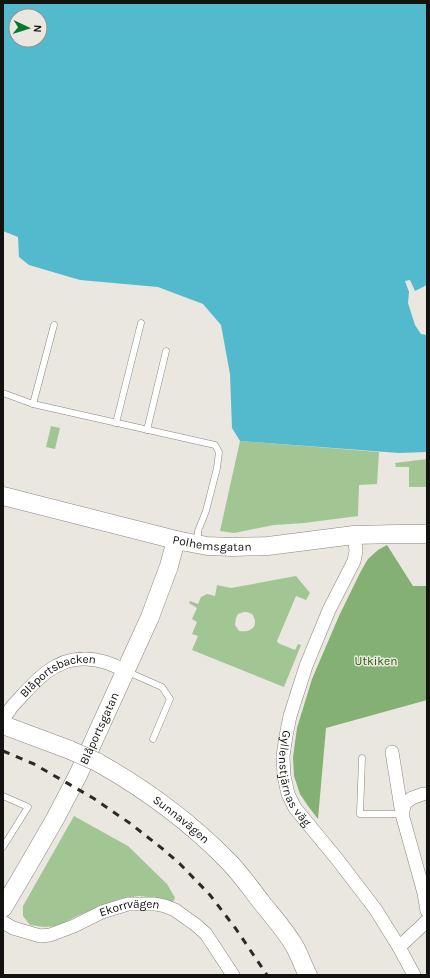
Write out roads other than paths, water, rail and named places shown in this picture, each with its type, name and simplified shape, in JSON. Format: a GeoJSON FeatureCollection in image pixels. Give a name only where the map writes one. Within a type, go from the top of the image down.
{"type":"FeatureCollection","features":[{"type":"Feature","properties":{"kind":"street","name":"Polhemsgatan"},"geometry":{"type":"LineString","coordinates":[[3,496],[198,545],[232,547],[268,546],[354,535],[427,534]]}},
{"type":"Feature","properties":{"kind":"street","name":"Gyllenstjärnas väg"},"geometry":{"type":"LineString","coordinates":[[354,535],[356,551],[354,561],[329,610],[306,666],[290,716],[283,756],[284,776],[288,794],[295,808],[376,910],[414,975]]}},
{"type":"Feature","properties":{"kind":"street","name":"Blåportsgatan"},"geometry":{"type":"LineString","coordinates":[[3,908],[55,819],[78,775],[150,616],[160,592],[176,540]]}},
{"type":"Feature","properties":{"kind":"street","name":"Blåportsbacken"},"geometry":{"type":"LineString","coordinates":[[3,724],[9,711],[29,688],[49,670],[65,662],[80,658],[96,659],[126,671]]}},
{"type":"Feature","properties":{"kind":"street","name":"Sunnavägen"},"geometry":{"type":"LineString","coordinates":[[3,724],[97,762],[146,791],[180,816],[229,861],[248,884],[282,927],[295,947],[308,975]]}},
{"type":"Feature","properties":{"kind":"street"},"geometry":{"type":"LineString","coordinates":[[392,752],[402,814],[424,893],[427,911]]}},
{"type":"Feature","properties":{"kind":"street"},"geometry":{"type":"LineString","coordinates":[[402,814],[405,804],[412,798],[423,794]]}},
{"type":"Feature","properties":{"kind":"street","name":"Ekorrvägen"},"geometry":{"type":"LineString","coordinates":[[3,922],[13,928],[40,936],[50,935],[74,926],[102,912],[128,904],[155,904],[165,906],[175,910],[206,934],[233,975]]}},
{"type":"Feature","properties":{"kind":"street"},"geometry":{"type":"LineString","coordinates":[[399,947],[427,921]]}},
{"type":"Feature","properties":{"kind":"lane"},"geometry":{"type":"LineString","coordinates":[[116,423],[141,323]]}},
{"type":"Feature","properties":{"kind":"lane"},"geometry":{"type":"LineString","coordinates":[[33,404],[54,325]]}},
{"type":"Feature","properties":{"kind":"lane"},"geometry":{"type":"LineString","coordinates":[[147,430],[166,351]]}},
{"type":"Feature","properties":{"kind":"lane"},"geometry":{"type":"LineString","coordinates":[[3,393],[33,404],[215,445],[219,452],[217,468],[206,511],[198,531],[198,545]]}},
{"type":"Feature","properties":{"kind":"lane"},"geometry":{"type":"LineString","coordinates":[[126,671],[162,687],[170,699],[153,739]]}},
{"type":"Feature","properties":{"kind":"lane"},"geometry":{"type":"LineString","coordinates":[[362,758],[360,814],[402,814]]}},
{"type":"Feature","properties":{"kind":"lane"},"geometry":{"type":"LineString","coordinates":[[3,796],[28,807],[3,846]]}},
{"type":"Feature","properties":{"kind":"water"},"geometry":{"type":"Polygon","coordinates":[[[3,3],[427,3],[427,285],[415,291],[410,280],[405,281],[409,292],[408,303],[415,325],[421,334],[427,335],[427,452],[399,453],[240,441],[232,428],[230,374],[221,325],[203,304],[158,287],[80,280],[29,265],[19,257],[18,237],[3,231],[3,3]]]}},
{"type":"Feature","properties":{"kind":"railway"},"geometry":{"type":"LineString","coordinates":[[3,751],[34,764],[93,798],[131,824],[164,850],[210,895],[236,929],[267,975]]}},
{"type":"Feature","properties":{"kind":"park label","name":"Utkiken"},"geometry":{"type":"Point","coordinates":[376,661]}}]}
